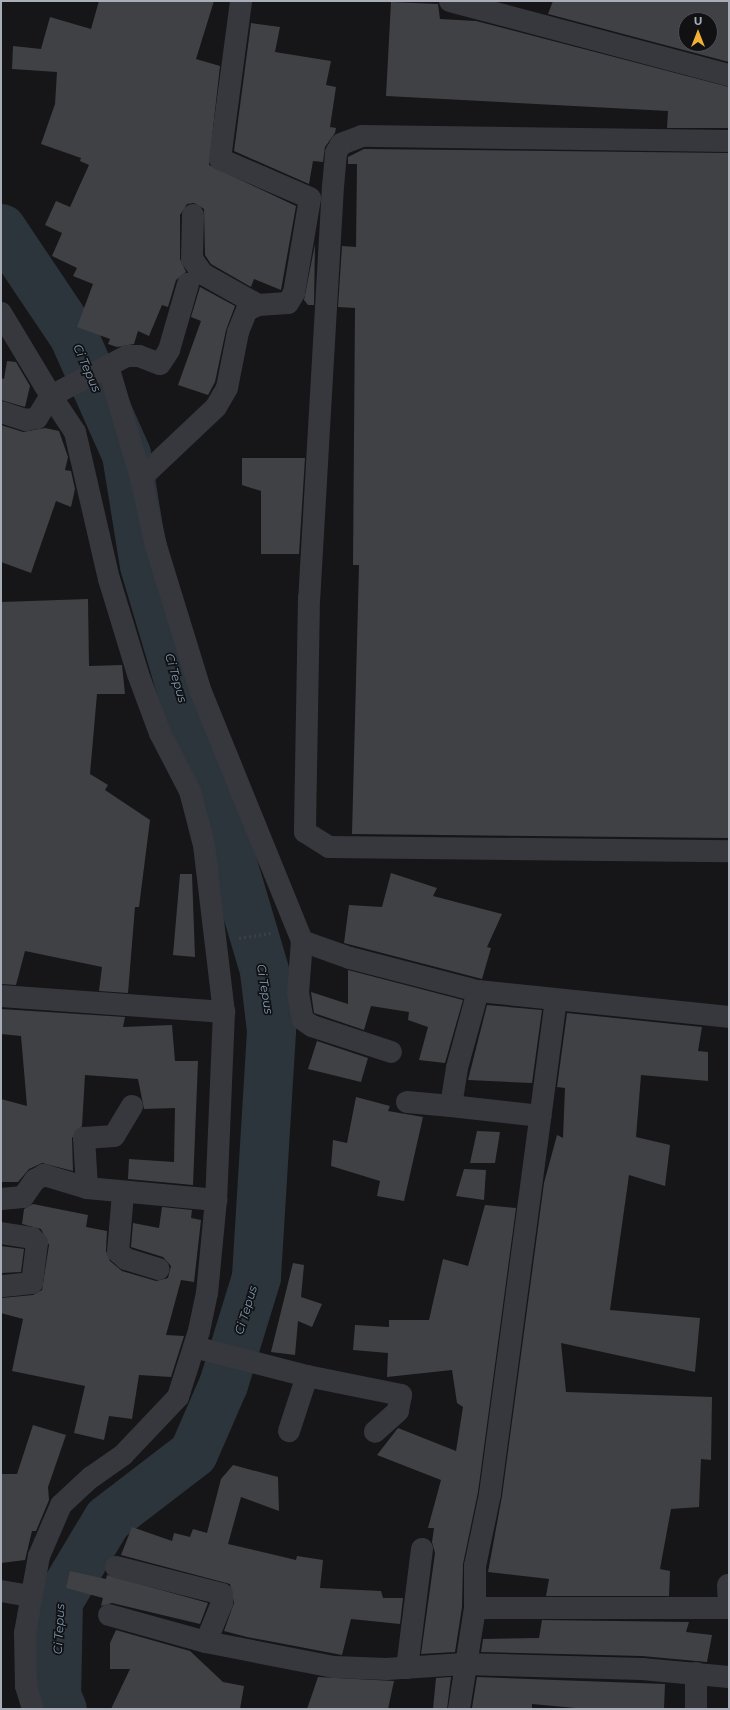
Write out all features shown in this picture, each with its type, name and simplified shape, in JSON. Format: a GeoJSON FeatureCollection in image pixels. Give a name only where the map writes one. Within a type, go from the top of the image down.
{"type":"FeatureCollection","features":[{"type":"Feature","properties":{"kind":"street"},"geometry":{"type":"LineString","coordinates":[[141,478],[216,407],[227,388],[242,320],[247,310],[258,305],[284,305],[292,298],[311,201],[220,159],[241,1]]}},
{"type":"Feature","properties":{"kind":"street"},"geometry":{"type":"LineString","coordinates":[[450,1],[729,75]]}},
{"type":"Feature","properties":{"kind":"street"},"geometry":{"type":"LineString","coordinates":[[729,141],[362,136],[341,144],[336,153],[333,186],[309,598],[305,832],[329,847],[729,851]]}},
{"type":"Feature","properties":{"kind":"street"},"geometry":{"type":"LineString","coordinates":[[192,215],[192,259],[203,274],[258,305]]}},
{"type":"Feature","properties":{"kind":"street"},"geometry":{"type":"LineString","coordinates":[[1,412],[26,420],[37,418],[55,393],[134,354],[160,364],[169,350],[188,284]]}},
{"type":"Feature","properties":{"kind":"street"},"geometry":{"type":"LineString","coordinates":[[4,326],[55,393],[80,447],[109,580],[138,674],[160,733],[190,791],[204,845],[224,1012],[216,1200],[203,1348],[178,1398],[124,1455],[91,1476],[61,1504],[39,1556],[30,1596],[25,1633],[26,1686],[33,1709]]}},
{"type":"Feature","properties":{"kind":"street"},"geometry":{"type":"LineString","coordinates":[[104,368],[141,478],[156,546],[201,692],[302,941],[298,993],[303,1020],[312,1026],[391,1052]]}},
{"type":"Feature","properties":{"kind":"street"},"geometry":{"type":"LineString","coordinates":[[302,941],[350,958],[478,990],[556,1000],[729,1017]]}},
{"type":"Feature","properties":{"kind":"street"},"geometry":{"type":"LineString","coordinates":[[451,1106],[456,1068],[478,990]]}},
{"type":"Feature","properties":{"kind":"street"},"geometry":{"type":"LineString","coordinates":[[1,996],[224,1012]]}},
{"type":"Feature","properties":{"kind":"street"},"geometry":{"type":"LineString","coordinates":[[459,1709],[464,1664],[476,1608],[476,1566],[492,1486],[556,1000]]}},
{"type":"Feature","properties":{"kind":"street"},"geometry":{"type":"LineString","coordinates":[[407,1102],[540,1116]]}},
{"type":"Feature","properties":{"kind":"street"},"geometry":{"type":"LineString","coordinates":[[87,1188],[84,1138],[114,1136],[132,1106]]}},
{"type":"Feature","properties":{"kind":"street"},"geometry":{"type":"LineString","coordinates":[[1,1199],[19,1199],[34,1180],[44,1175],[87,1188],[123,1193],[216,1200]]}},
{"type":"Feature","properties":{"kind":"street"},"geometry":{"type":"LineString","coordinates":[[123,1193],[118,1252],[126,1259],[159,1269]]}},
{"type":"Feature","properties":{"kind":"street"},"geometry":{"type":"LineString","coordinates":[[1,1233],[32,1238],[37,1243],[32,1283],[1,1286]]}},
{"type":"Feature","properties":{"kind":"street"},"geometry":{"type":"LineString","coordinates":[[203,1348],[307,1376],[401,1395],[398,1412],[375,1432]]}},
{"type":"Feature","properties":{"kind":"street"},"geometry":{"type":"LineString","coordinates":[[289,1431],[307,1376]]}},
{"type":"Feature","properties":{"kind":"street"},"geometry":{"type":"LineString","coordinates":[[407,1668],[422,1549]]}},
{"type":"Feature","properties":{"kind":"street"},"geometry":{"type":"LineString","coordinates":[[116,1567],[222,1594],[222,1603],[206,1642]]}},
{"type":"Feature","properties":{"kind":"street"},"geometry":{"type":"LineString","coordinates":[[1,1591],[30,1596]]}},
{"type":"Feature","properties":{"kind":"street"},"geometry":{"type":"LineString","coordinates":[[476,1608],[729,1599]]}},
{"type":"Feature","properties":{"kind":"street"},"geometry":{"type":"LineString","coordinates":[[109,1615],[206,1642],[334,1667],[407,1668],[464,1664],[729,1676]]}},
{"type":"Feature","properties":{"kind":"street"},"geometry":{"type":"LineString","coordinates":[[696,1674],[696,1709]]}},
{"type":"Feature","properties":{"kind":"path"},"geometry":{"type":"LineString","coordinates":[[238,939],[280,931]]}},
{"type":"Feature","properties":{"kind":"building"},"geometry":{"type":"Polygon","coordinates":[[[99,1],[214,1],[196,59],[220,66],[209,165],[296,206],[281,290],[254,279],[251,287],[211,264],[205,255],[204,209],[194,203],[187,204],[180,215],[180,259],[186,272],[176,280],[168,307],[162,305],[149,336],[138,331],[134,344],[117,347],[108,344],[110,339],[77,327],[93,284],[73,276],[77,268],[52,256],[62,233],[45,225],[56,201],[70,207],[89,165],[80,161],[81,158],[41,144],[55,104],[57,72],[12,69],[13,46],[41,49],[50,17],[91,29],[99,1]]]}},
{"type":"Feature","properties":{"kind":"building"},"geometry":{"type":"Polygon","coordinates":[[[553,1],[729,1],[729,62],[691,52],[718,52],[718,12],[678,12],[678,48],[548,14],[553,1]]]}},
{"type":"Feature","properties":{"kind":"building"},"geometry":{"type":"Polygon","coordinates":[[[391,2],[438,4],[440,19],[476,21],[729,87],[729,128],[667,128],[668,111],[386,96],[391,2]]]}},
{"type":"Feature","properties":{"kind":"building"},"geometry":{"type":"Polygon","coordinates":[[[251,23],[280,27],[275,52],[331,61],[326,85],[336,87],[330,127],[336,128],[335,133],[325,147],[323,162],[313,161],[309,184],[234,151],[251,23]]]}},
{"type":"Feature","properties":{"kind":"building"},"geometry":{"type":"Polygon","coordinates":[[[364,149],[729,153],[729,838],[352,834],[359,565],[353,565],[355,308],[338,307],[342,246],[356,247],[357,164],[348,164],[348,157],[364,149]]]}},
{"type":"Feature","properties":{"kind":"building"},"geometry":{"type":"Polygon","coordinates":[[[315,244],[314,305],[308,305],[304,300],[315,244]]]}},
{"type":"Feature","properties":{"kind":"building"},"geometry":{"type":"Polygon","coordinates":[[[200,287],[235,306],[226,330],[215,382],[208,395],[178,385],[201,321],[191,317],[200,287]]]}},
{"type":"Feature","properties":{"kind":"building"},"geometry":{"type":"Polygon","coordinates":[[[7,361],[16,362],[30,386],[25,407],[1,400],[1,378],[4,379],[7,361]]]}},
{"type":"Feature","properties":{"kind":"building"},"geometry":{"type":"Polygon","coordinates":[[[1,425],[23,432],[45,428],[59,431],[68,457],[65,470],[71,471],[75,489],[71,507],[56,501],[31,573],[1,562],[1,425]]]}},
{"type":"Feature","properties":{"kind":"building"},"geometry":{"type":"Polygon","coordinates":[[[242,458],[305,458],[299,554],[261,554],[261,491],[242,485],[242,458]]]}},
{"type":"Feature","properties":{"kind":"building"},"geometry":{"type":"Polygon","coordinates":[[[88,599],[89,666],[122,665],[125,694],[97,694],[90,774],[108,785],[105,790],[150,820],[139,907],[135,907],[128,993],[99,991],[102,967],[25,951],[16,985],[1,984],[1,602],[88,599]]]}},
{"type":"Feature","properties":{"kind":"building"},"geometry":{"type":"Polygon","coordinates":[[[391,873],[437,888],[433,896],[502,914],[487,947],[491,948],[482,979],[344,943],[349,905],[382,907],[391,873]]]}},
{"type":"Feature","properties":{"kind":"building"},"geometry":{"type":"Polygon","coordinates":[[[180,874],[192,874],[195,957],[173,955],[180,874]]]}},
{"type":"Feature","properties":{"kind":"building"},"geometry":{"type":"Polygon","coordinates":[[[348,970],[463,1000],[445,1063],[419,1060],[428,1027],[408,1020],[409,1012],[371,1006],[364,1030],[314,1013],[311,992],[348,1004],[348,970]]]}},
{"type":"Feature","properties":{"kind":"building"},"geometry":{"type":"Polygon","coordinates":[[[487,1005],[542,1010],[532,1083],[468,1080],[487,1005]]]}},
{"type":"Feature","properties":{"kind":"building"},"geometry":{"type":"Polygon","coordinates":[[[1,1009],[125,1017],[123,1027],[172,1025],[175,1061],[198,1061],[193,1185],[128,1179],[129,1159],[174,1162],[175,1108],[144,1109],[138,1079],[85,1075],[82,1126],[72,1138],[73,1171],[42,1163],[29,1169],[18,1182],[1,1182],[1,1099],[27,1106],[21,1036],[1,1034],[1,1009]]]}},
{"type":"Feature","properties":{"kind":"building"},"geometry":{"type":"Polygon","coordinates":[[[567,1013],[702,1027],[698,1051],[708,1052],[708,1081],[641,1075],[636,1137],[670,1145],[665,1186],[629,1175],[610,1310],[700,1318],[695,1372],[561,1343],[566,1392],[712,1397],[711,1460],[701,1459],[699,1507],[671,1509],[660,1569],[670,1571],[669,1596],[546,1596],[549,1579],[488,1572],[502,1496],[544,1183],[557,1135],[563,1138],[565,1088],[557,1087],[567,1013]]]}},
{"type":"Feature","properties":{"kind":"building"},"geometry":{"type":"Polygon","coordinates":[[[317,1041],[368,1058],[361,1082],[308,1069],[317,1041]]]}},
{"type":"Feature","properties":{"kind":"building"},"geometry":{"type":"Polygon","coordinates":[[[356,1097],[390,1106],[388,1111],[423,1117],[404,1201],[377,1196],[380,1181],[331,1166],[333,1140],[347,1143],[356,1097]]]}},
{"type":"Feature","properties":{"kind":"building"},"geometry":{"type":"Polygon","coordinates":[[[477,1131],[500,1132],[495,1163],[470,1163],[477,1131]]]}},
{"type":"Feature","properties":{"kind":"building"},"geometry":{"type":"Polygon","coordinates":[[[464,1169],[486,1170],[484,1200],[456,1196],[464,1169]]]}},
{"type":"Feature","properties":{"kind":"building"},"geometry":{"type":"Polygon","coordinates":[[[33,1204],[88,1215],[86,1227],[107,1231],[106,1251],[110,1261],[122,1271],[156,1281],[168,1278],[171,1266],[163,1257],[131,1247],[133,1223],[159,1228],[162,1207],[192,1210],[191,1218],[201,1220],[194,1282],[181,1280],[166,1335],[184,1336],[171,1377],[139,1375],[132,1419],[109,1416],[104,1440],[74,1433],[85,1386],[12,1371],[23,1319],[1,1313],[1,1298],[33,1295],[42,1290],[49,1245],[41,1229],[22,1224],[24,1209],[33,1204]]]}},
{"type":"Feature","properties":{"kind":"building"},"geometry":{"type":"Polygon","coordinates":[[[485,1205],[516,1208],[478,1492],[463,1564],[462,1607],[455,1652],[421,1654],[435,1553],[432,1542],[434,1528],[428,1528],[441,1480],[377,1455],[398,1428],[456,1451],[463,1407],[457,1403],[452,1370],[387,1377],[388,1353],[353,1350],[355,1325],[389,1327],[389,1320],[429,1320],[443,1259],[468,1266],[485,1205]]]}},
{"type":"Feature","properties":{"kind":"building"},"geometry":{"type":"Polygon","coordinates":[[[1,1246],[24,1249],[21,1272],[1,1273],[1,1246]]]}},
{"type":"Feature","properties":{"kind":"building"},"geometry":{"type":"Polygon","coordinates":[[[293,1263],[304,1265],[301,1297],[322,1304],[312,1327],[298,1321],[295,1355],[271,1352],[293,1263]]]}},
{"type":"Feature","properties":{"kind":"building"},"geometry":{"type":"Polygon","coordinates":[[[33,1425],[66,1435],[48,1487],[49,1500],[36,1531],[32,1531],[25,1560],[1,1563],[1,1474],[17,1474],[33,1425]]]}},
{"type":"Feature","properties":{"kind":"building"},"geometry":{"type":"Polygon","coordinates":[[[233,1465],[278,1477],[279,1511],[241,1497],[228,1544],[296,1560],[297,1556],[323,1560],[320,1588],[381,1591],[383,1598],[403,1598],[400,1624],[351,1619],[342,1655],[247,1637],[224,1631],[234,1603],[230,1584],[121,1555],[132,1527],[172,1541],[174,1533],[190,1537],[193,1529],[207,1533],[221,1479],[233,1465]]]}},
{"type":"Feature","properties":{"kind":"building"},"geometry":{"type":"Polygon","coordinates":[[[70,1571],[106,1579],[107,1575],[208,1603],[200,1624],[112,1603],[101,1606],[103,1598],[66,1588],[70,1571]]]}},
{"type":"Feature","properties":{"kind":"building"},"geometry":{"type":"Polygon","coordinates":[[[542,1620],[689,1622],[686,1632],[712,1635],[707,1662],[642,1656],[481,1652],[483,1639],[539,1638],[542,1620]]]}},
{"type":"Feature","properties":{"kind":"building"},"geometry":{"type":"Polygon","coordinates":[[[116,1630],[190,1651],[223,1682],[244,1686],[240,1709],[111,1709],[130,1669],[110,1669],[110,1643],[116,1630]]]}},
{"type":"Feature","properties":{"kind":"building"},"geometry":{"type":"Polygon","coordinates":[[[318,1677],[394,1681],[388,1709],[307,1709],[318,1677]]]}},
{"type":"Feature","properties":{"kind":"building"},"geometry":{"type":"Polygon","coordinates":[[[451,1677],[447,1709],[433,1709],[436,1678],[451,1677]]]}},
{"type":"Feature","properties":{"kind":"building"},"geometry":{"type":"Polygon","coordinates":[[[477,1677],[665,1684],[664,1709],[586,1709],[532,1704],[532,1709],[472,1708],[477,1677]]]}},
{"type":"Feature","properties":{"kind":"waterway","name":"Ci Tepus"},"geometry":{"type":"LineString","coordinates":[[1,228],[73,335],[126,454],[144,565],[264,971],[271,1031],[256,1277],[223,1384],[193,1453],[107,1519],[58,1601],[56,1695],[62,1709]]}}]}
